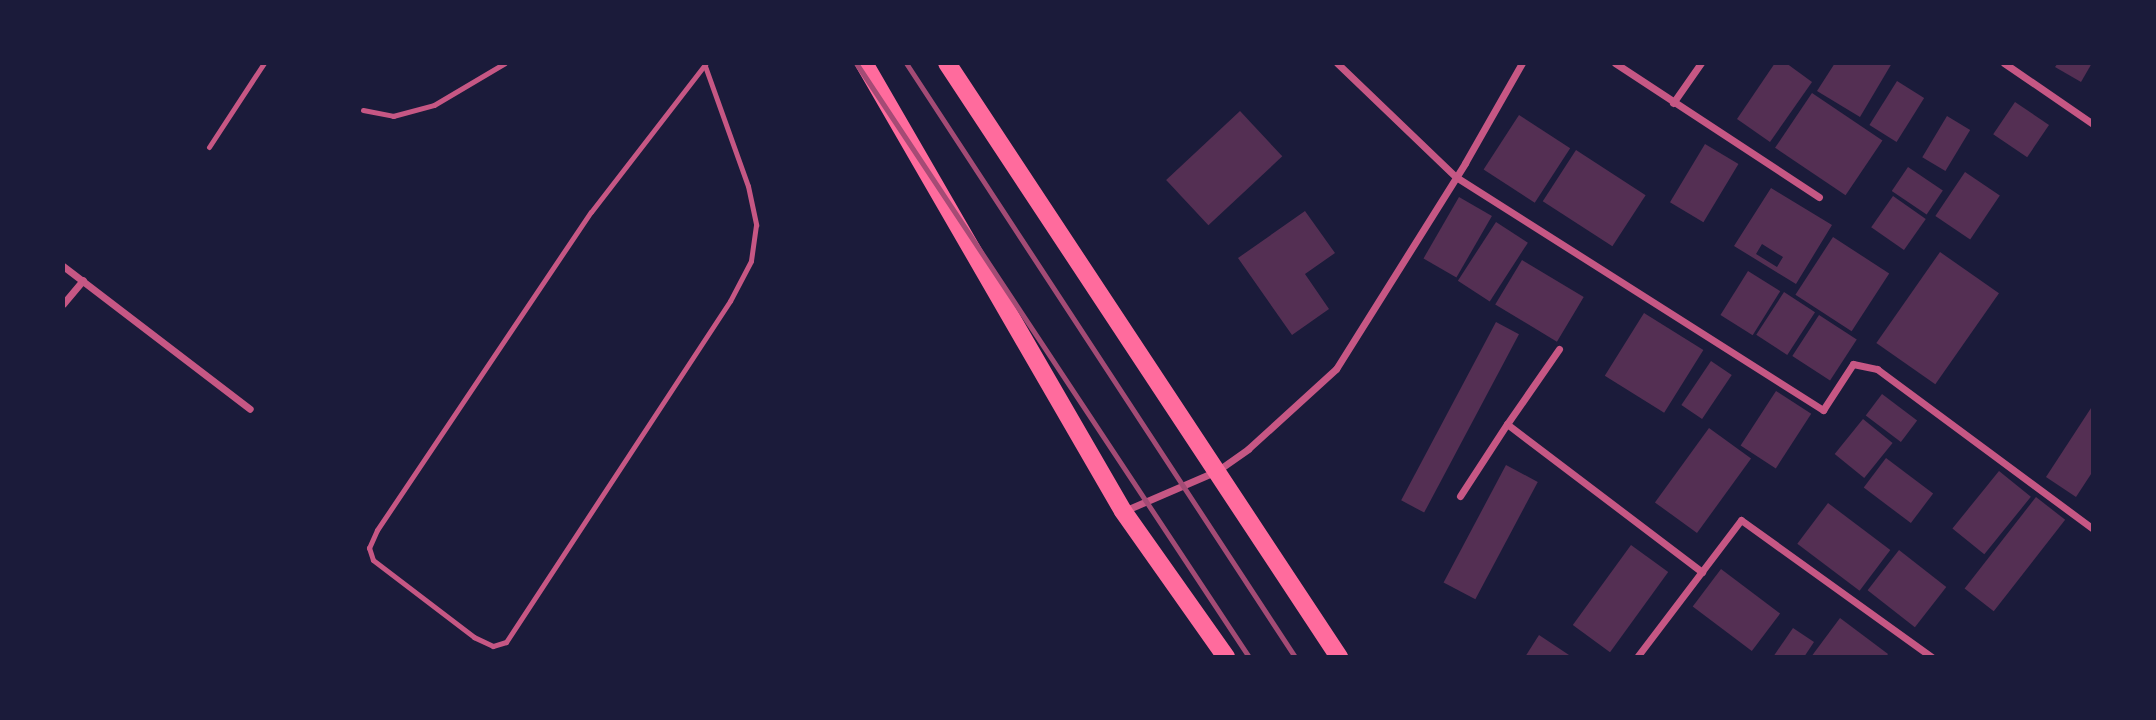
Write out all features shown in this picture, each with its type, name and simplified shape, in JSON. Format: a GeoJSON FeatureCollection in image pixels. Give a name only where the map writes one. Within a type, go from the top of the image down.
{"type":"FeatureCollection","features":[{"type":"Feature","properties":{"kind":"main road"},"geometry":{"type":"LineString","coordinates":[[864,63],[1123,511],[1226,657]]}},
{"type":"Feature","properties":{"kind":"main road"},"geometry":{"type":"LineString","coordinates":[[947,63],[1339,657]]}},
{"type":"Feature","properties":{"kind":"street"},"geometry":{"type":"LineString","coordinates":[[1337,63],[1456,177],[1823,410],[1853,364],[1877,369],[2093,529]]}},
{"type":"Feature","properties":{"kind":"street"},"geometry":{"type":"LineString","coordinates":[[1123,511],[1217,471],[1248,449],[1336,369],[1456,177],[1522,63]]}},
{"type":"Feature","properties":{"kind":"street"},"geometry":{"type":"LineString","coordinates":[[1615,63],[1819,197]]}},
{"type":"Feature","properties":{"kind":"street"},"geometry":{"type":"LineString","coordinates":[[1673,103],[1701,63]]}},
{"type":"Feature","properties":{"kind":"street"},"geometry":{"type":"LineString","coordinates":[[2004,63],[2093,124]]}},
{"type":"Feature","properties":{"kind":"street"},"geometry":{"type":"LineString","coordinates":[[63,266],[250,409]]}},
{"type":"Feature","properties":{"kind":"street"},"geometry":{"type":"LineString","coordinates":[[63,304],[83,281]]}},
{"type":"Feature","properties":{"kind":"street"},"geometry":{"type":"LineString","coordinates":[[1460,496],[1559,349]]}},
{"type":"Feature","properties":{"kind":"street"},"geometry":{"type":"LineString","coordinates":[[1507,424],[1702,572]]}},
{"type":"Feature","properties":{"kind":"street"},"geometry":{"type":"LineString","coordinates":[[1637,657],[1741,520],[1932,657]]}},
{"type":"Feature","properties":{"kind":"lane"},"geometry":{"type":"LineString","coordinates":[[209,148],[264,63]]}},
{"type":"Feature","properties":{"kind":"lane"},"geometry":{"type":"LineString","coordinates":[[363,110],[393,117],[434,105],[505,63]]}},
{"type":"Feature","properties":{"kind":"lane"},"geometry":{"type":"LineString","coordinates":[[706,64],[748,187],[755,225],[751,261],[730,301],[506,642],[493,646],[474,637],[373,560],[369,548],[377,530],[592,212],[706,64]]}},
{"type":"Feature","properties":{"kind":"building"},"geometry":{"type":"Polygon","coordinates":[[[1775,63],[1786,63],[1812,82],[1770,142],[1737,119],[1775,63]]]}},
{"type":"Feature","properties":{"kind":"building"},"geometry":{"type":"Polygon","coordinates":[[[1835,63],[1892,63],[1860,117],[1817,91],[1835,63]]]}},
{"type":"Feature","properties":{"kind":"building"},"geometry":{"type":"Polygon","coordinates":[[[2058,63],[2092,63],[2081,82],[2055,67],[2058,63]]]}},
{"type":"Feature","properties":{"kind":"building"},"geometry":{"type":"Polygon","coordinates":[[[1897,81],[1924,98],[1897,142],[1869,125],[1897,81]]]}},
{"type":"Feature","properties":{"kind":"building"},"geometry":{"type":"Polygon","coordinates":[[[1812,93],[1882,141],[1846,195],[1775,148],[1812,93]]]}},
{"type":"Feature","properties":{"kind":"building"},"geometry":{"type":"Polygon","coordinates":[[[2015,102],[2049,125],[2027,157],[1993,134],[2015,102]]]}},
{"type":"Feature","properties":{"kind":"building"},"geometry":{"type":"Polygon","coordinates":[[[1240,111],[1282,156],[1208,225],[1166,180],[1240,111]]]}},
{"type":"Feature","properties":{"kind":"building"},"geometry":{"type":"Polygon","coordinates":[[[1519,115],[1570,148],[1535,203],[1484,170],[1519,115]]]}},
{"type":"Feature","properties":{"kind":"building"},"geometry":{"type":"Polygon","coordinates":[[[1947,116],[1970,130],[1945,171],[1922,157],[1947,116]]]}},
{"type":"Feature","properties":{"kind":"building"},"geometry":{"type":"Polygon","coordinates":[[[1705,144],[1738,164],[1703,222],[1670,202],[1705,144]]]}},
{"type":"Feature","properties":{"kind":"building"},"geometry":{"type":"Polygon","coordinates":[[[1576,150],[1646,195],[1612,246],[1543,201],[1576,150]]]}},
{"type":"Feature","properties":{"kind":"building"},"geometry":{"type":"Polygon","coordinates":[[[1908,167],[1943,190],[1927,215],[1892,191],[1908,167]]]}},
{"type":"Feature","properties":{"kind":"building"},"geometry":{"type":"Polygon","coordinates":[[[1965,172],[2000,195],[1970,239],[1935,216],[1965,172]]]}},
{"type":"Feature","properties":{"kind":"building"},"geometry":{"type":"Polygon","coordinates":[[[1771,188],[1832,225],[1796,284],[1734,246],[1771,188]],[[1762,244],[1756,254],[1777,267],[1783,257],[1762,244]]]}},
{"type":"Feature","properties":{"kind":"building"},"geometry":{"type":"Polygon","coordinates":[[[1893,196],[1926,219],[1904,250],[1871,227],[1893,196]]]}},
{"type":"Feature","properties":{"kind":"building"},"geometry":{"type":"Polygon","coordinates":[[[1459,197],[1492,216],[1456,277],[1424,258],[1459,197]]]}},
{"type":"Feature","properties":{"kind":"building"},"geometry":{"type":"Polygon","coordinates":[[[1305,211],[1335,253],[1305,274],[1329,309],[1292,335],[1238,258],[1305,211]]]}},
{"type":"Feature","properties":{"kind":"building"},"geometry":{"type":"Polygon","coordinates":[[[1496,222],[1528,243],[1490,301],[1458,281],[1496,222]]]}},
{"type":"Feature","properties":{"kind":"building"},"geometry":{"type":"Polygon","coordinates":[[[1833,237],[1889,273],[1852,331],[1795,295],[1833,237]]]}},
{"type":"Feature","properties":{"kind":"building"},"geometry":{"type":"Polygon","coordinates":[[[1940,252],[1999,293],[1935,384],[1876,343],[1940,252]]]}},
{"type":"Feature","properties":{"kind":"building"},"geometry":{"type":"Polygon","coordinates":[[[1522,260],[1584,297],[1557,342],[1495,305],[1522,260]]]}},
{"type":"Feature","properties":{"kind":"building"},"geometry":{"type":"Polygon","coordinates":[[[1748,271],[1780,291],[1753,335],[1720,315],[1748,271]]]}},
{"type":"Feature","properties":{"kind":"building"},"geometry":{"type":"Polygon","coordinates":[[[1784,292],[1815,312],[1787,355],[1756,335],[1784,292]]]}},
{"type":"Feature","properties":{"kind":"building"},"geometry":{"type":"Polygon","coordinates":[[[1644,313],[1703,350],[1664,413],[1605,376],[1644,313]]]}},
{"type":"Feature","properties":{"kind":"building"},"geometry":{"type":"Polygon","coordinates":[[[1819,315],[1857,340],[1830,381],[1792,356],[1819,315]]]}},
{"type":"Feature","properties":{"kind":"building"},"geometry":{"type":"Polygon","coordinates":[[[1496,322],[1519,334],[1424,513],[1401,500],[1496,322]]]}},
{"type":"Feature","properties":{"kind":"building"},"geometry":{"type":"Polygon","coordinates":[[[1711,361],[1732,375],[1702,419],[1681,405],[1711,361]]]}},
{"type":"Feature","properties":{"kind":"building"},"geometry":{"type":"Polygon","coordinates":[[[1776,391],[1811,414],[1776,468],[1741,446],[1776,391]]]}},
{"type":"Feature","properties":{"kind":"building"},"geometry":{"type":"Polygon","coordinates":[[[1882,394],[1917,420],[1901,442],[1866,416],[1882,394]]]}},
{"type":"Feature","properties":{"kind":"building"},"geometry":{"type":"Polygon","coordinates":[[[2093,405],[2093,471],[2076,497],[2046,477],[2093,405]]]}},
{"type":"Feature","properties":{"kind":"building"},"geometry":{"type":"Polygon","coordinates":[[[1863,419],[1893,443],[1864,478],[1835,454],[1863,419]]]}},
{"type":"Feature","properties":{"kind":"building"},"geometry":{"type":"Polygon","coordinates":[[[1709,428],[1751,459],[1697,533],[1655,502],[1709,428]]]}},
{"type":"Feature","properties":{"kind":"building"},"geometry":{"type":"Polygon","coordinates":[[[1886,458],[1933,494],[1911,523],[1864,488],[1886,458]]]}},
{"type":"Feature","properties":{"kind":"building"},"geometry":{"type":"Polygon","coordinates":[[[1506,465],[1538,482],[1475,599],[1444,582],[1506,465]]]}},
{"type":"Feature","properties":{"kind":"building"},"geometry":{"type":"Polygon","coordinates":[[[1999,471],[2031,497],[1984,554],[1952,529],[1999,471]]]}},
{"type":"Feature","properties":{"kind":"building"},"geometry":{"type":"Polygon","coordinates":[[[2036,497],[2065,520],[1994,611],[1965,588],[2036,497]]]}},
{"type":"Feature","properties":{"kind":"building"},"geometry":{"type":"Polygon","coordinates":[[[1828,503],[1890,550],[1860,591],[1797,544],[1828,503]]]}},
{"type":"Feature","properties":{"kind":"building"},"geometry":{"type":"Polygon","coordinates":[[[1631,545],[1668,572],[1610,652],[1573,625],[1631,545]]]}},
{"type":"Feature","properties":{"kind":"building"},"geometry":{"type":"Polygon","coordinates":[[[1899,550],[1946,587],[1915,627],[1868,590],[1899,550]]]}},
{"type":"Feature","properties":{"kind":"building"},"geometry":{"type":"Polygon","coordinates":[[[1721,569],[1780,614],[1752,651],[1693,607],[1721,569]]]}},
{"type":"Feature","properties":{"kind":"building"},"geometry":{"type":"Polygon","coordinates":[[[1840,618],[1888,654],[1886,657],[1811,657],[1840,618]]]}},
{"type":"Feature","properties":{"kind":"building"},"geometry":{"type":"Polygon","coordinates":[[[1793,628],[1814,642],[1804,657],[1773,657],[1793,628]]]}},
{"type":"Feature","properties":{"kind":"building"},"geometry":{"type":"Polygon","coordinates":[[[1539,635],[1572,657],[1525,657],[1539,635]]]}},
{"type":"Feature","properties":{"kind":"railway"},"geometry":{"type":"LineString","coordinates":[[856,63],[1249,657]]}},
{"type":"Feature","properties":{"kind":"railway"},"geometry":{"type":"LineString","coordinates":[[906,63],[1295,657]]}}]}
